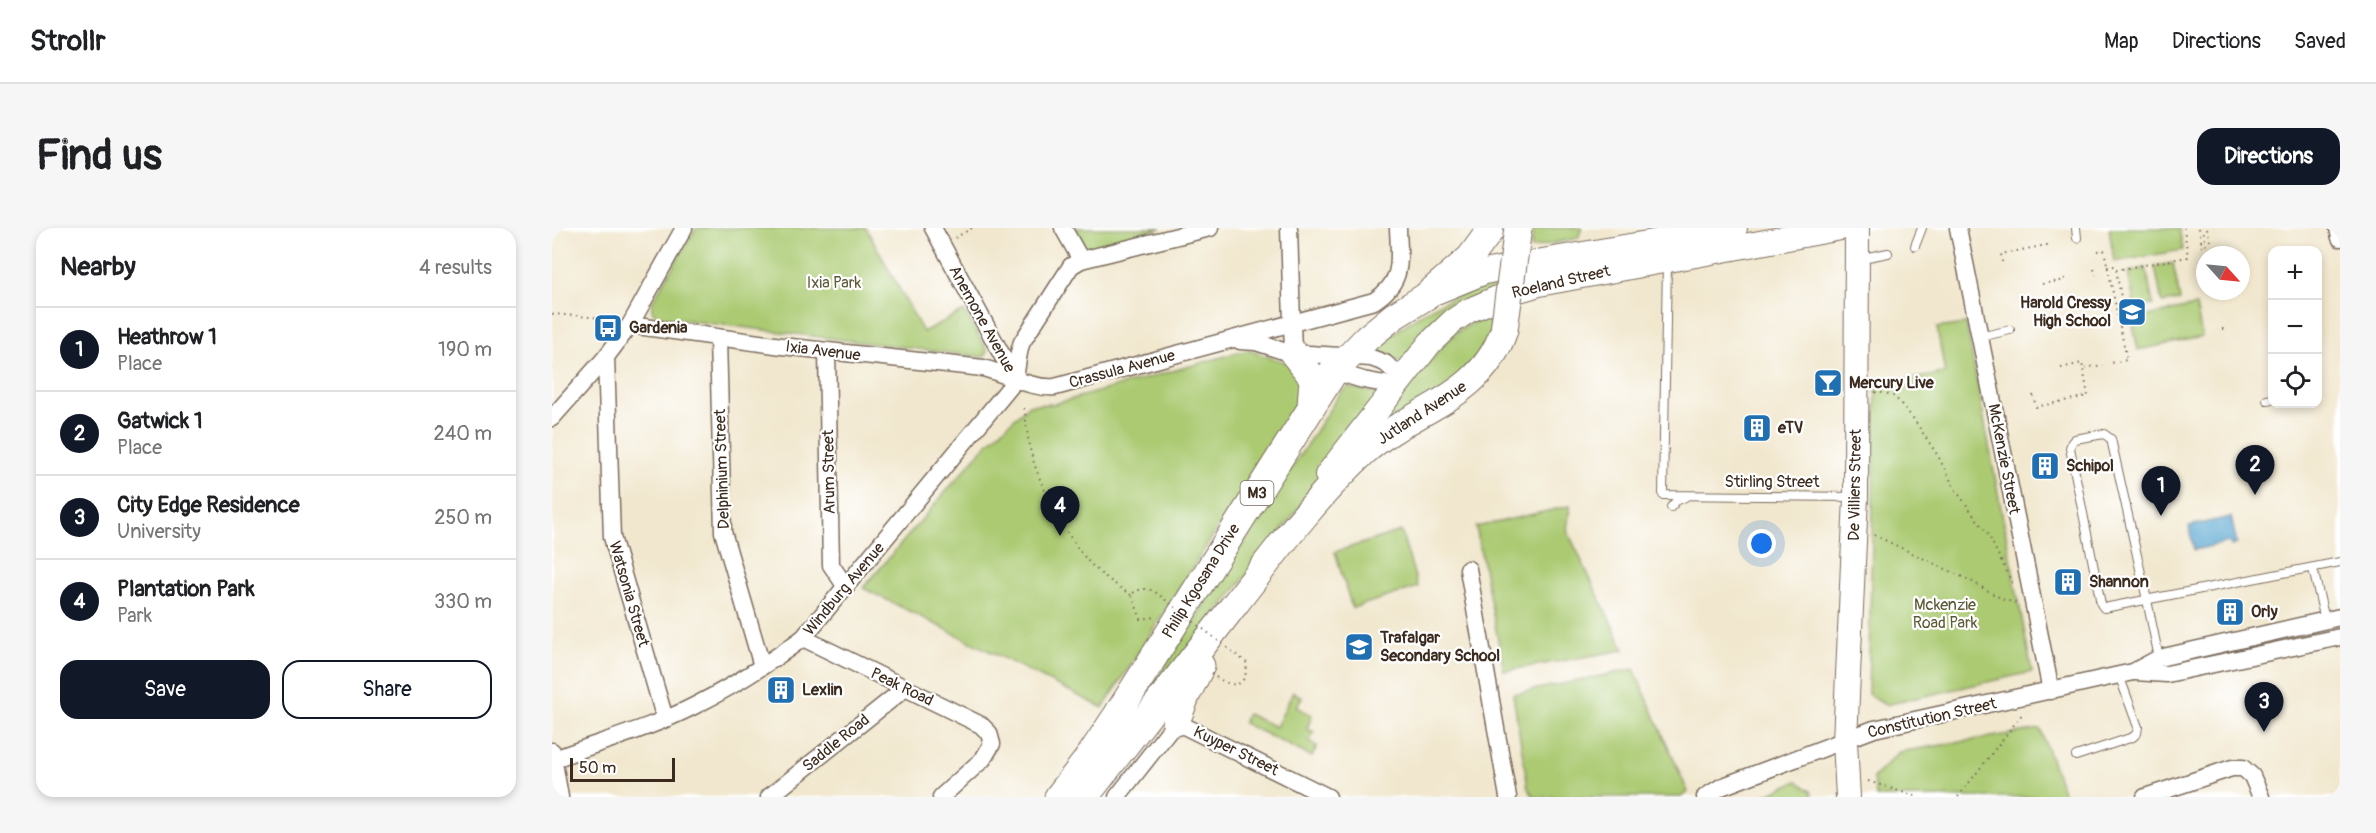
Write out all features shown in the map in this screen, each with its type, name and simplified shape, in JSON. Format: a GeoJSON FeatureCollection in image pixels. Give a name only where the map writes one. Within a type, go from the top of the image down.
{"type":"FeatureCollection","features":[{"type":"Feature","properties":{"kind":"main road","name":"M3"},"geometry":{"type":"LineString","coordinates":[[1425,297],[1470,258],[1492,228]]}},
{"type":"Feature","properties":{"kind":"main road","name":"Jutland Avenue"},"geometry":{"type":"LineString","coordinates":[[1307,511],[1380,440],[1478,376],[1496,353],[1504,330],[1518,228]]}},
{"type":"Feature","properties":{"kind":"main road","name":"Roeland Street"},"geometry":{"type":"LineString","coordinates":[[1307,511],[1315,492],[1430,343],[1467,311],[1509,292],[1667,250],[1735,228]]}},
{"type":"Feature","properties":{"kind":"main road","name":"Roeland Street"},"geometry":{"type":"LineString","coordinates":[[1425,297],[1485,272],[1792,232],[1841,228]]}},
{"type":"Feature","properties":{"kind":"main road","name":"De Villiers Street"},"geometry":{"type":"LineString","coordinates":[[1848,797],[1845,741],[1855,509],[1857,228]]}},
{"type":"Feature","properties":{"kind":"main road","name":"Philip Kgosana Drive"},"geometry":{"type":"LineString","coordinates":[[1058,797],[1089,757],[1117,715],[1311,406],[1341,364],[1394,316],[1425,297]]}},
{"type":"Feature","properties":{"kind":"main road"},"geometry":{"type":"LineString","coordinates":[[1293,353],[1313,378],[1311,406]]}},
{"type":"Feature","properties":{"kind":"main road","name":"Philip Kgosana Drive"},"geometry":{"type":"LineString","coordinates":[[1084,797],[1307,511]]}},
{"type":"Feature","properties":{"kind":"main road"},"geometry":{"type":"LineString","coordinates":[[1176,722],[1186,696],[1234,604]]}},
{"type":"Feature","properties":{"kind":"street"},"geometry":{"type":"LineString","coordinates":[[555,407],[606,357],[631,323],[684,228]]}},
{"type":"Feature","properties":{"kind":"street","name":"Anemone Avenue"},"geometry":{"type":"LineString","coordinates":[[933,228],[1015,379]]}},
{"type":"Feature","properties":{"kind":"street"},"geometry":{"type":"LineString","coordinates":[[1063,228],[1081,260]]}},
{"type":"Feature","properties":{"kind":"street"},"geometry":{"type":"LineString","coordinates":[[1015,379],[1022,342],[1068,270],[1081,260],[1178,232],[1210,228]]}},
{"type":"Feature","properties":{"kind":"street"},"geometry":{"type":"LineString","coordinates":[[1289,228],[1293,353]]}},
{"type":"Feature","properties":{"kind":"street","name":"Crassula Avenue"},"geometry":{"type":"LineString","coordinates":[[1015,379],[1039,386],[1055,387],[1374,301],[1388,292],[1396,280],[1399,267],[1398,228]]}},
{"type":"Feature","properties":{"kind":"street","name":"McKenzie Street"},"geometry":{"type":"LineString","coordinates":[[1958,228],[2044,692]]}},
{"type":"Feature","properties":{"kind":"street"},"geometry":{"type":"LineString","coordinates":[[2338,228],[2340,238]]}},
{"type":"Feature","properties":{"kind":"street","name":"Ixia Avenue"},"geometry":{"type":"LineString","coordinates":[[631,323],[718,338],[982,369],[1001,372],[1015,379]]}},
{"type":"Feature","properties":{"kind":"street","name":"Delphinium Street"},"geometry":{"type":"LineString","coordinates":[[718,338],[723,532],[762,666]]}},
{"type":"Feature","properties":{"kind":"street","name":"Crassula Avenue"},"geometry":{"type":"LineString","coordinates":[[1228,341],[1256,342],[1399,382]]}},
{"type":"Feature","properties":{"kind":"street","name":"Arum Street"},"geometry":{"type":"LineString","coordinates":[[827,352],[831,565],[846,587]]}},
{"type":"Feature","properties":{"kind":"street","name":"Watsonia Street"},"geometry":{"type":"LineString","coordinates":[[606,357],[612,537],[665,719]]}},
{"type":"Feature","properties":{"kind":"street","name":"Crassula Avenue"},"geometry":{"type":"LineString","coordinates":[[1341,364],[1381,361],[1399,382]]}},
{"type":"Feature","properties":{"kind":"street","name":"Windburg Avenue"},"geometry":{"type":"LineString","coordinates":[[553,757],[665,719],[694,706],[762,666],[803,638],[1015,379]]}},
{"type":"Feature","properties":{"kind":"street"},"geometry":{"type":"LineString","coordinates":[[1468,569],[1508,797]]}},
{"type":"Feature","properties":{"kind":"street","name":"Constitution Street"},"geometry":{"type":"LineString","coordinates":[[1705,797],[1721,787],[1874,729],[2126,673],[2159,658],[2333,618]]}},
{"type":"Feature","properties":{"kind":"street","name":"Constitution Street"},"geometry":{"type":"LineString","coordinates":[[2126,673],[2167,674],[2340,637]]}},
{"type":"Feature","properties":{"kind":"street","name":"Peak Road"},"geometry":{"type":"LineString","coordinates":[[803,638],[981,725],[989,733],[992,744],[983,759],[941,797]]}},
{"type":"Feature","properties":{"kind":"street","name":"Saddle Road"},"geometry":{"type":"LineString","coordinates":[[769,797],[904,689]]}},
{"type":"Feature","properties":{"kind":"street"},"geometry":{"type":"LineString","coordinates":[[1117,797],[1176,722]]}},
{"type":"Feature","properties":{"kind":"street","name":"Kuyper Street"},"geometry":{"type":"LineString","coordinates":[[1176,722],[1328,797]]}},
{"type":"Feature","properties":{"kind":"street"},"geometry":{"type":"LineString","coordinates":[[553,757],[560,797]]}},
{"type":"Feature","properties":{"kind":"street"},"geometry":{"type":"LineString","coordinates":[[2145,797],[2232,768],[2243,768],[2252,776],[2260,797]]}},
{"type":"Feature","properties":{"kind":"lane"},"geometry":{"type":"LineString","coordinates":[[1915,246],[1922,228]]}},
{"type":"Feature","properties":{"kind":"lane"},"geometry":{"type":"LineString","coordinates":[[2076,228],[2077,238]]}},
{"type":"Feature","properties":{"kind":"lane","name":"Stirling Street"},"geometry":{"type":"LineString","coordinates":[[1667,250],[1663,495],[1855,509]]}},
{"type":"Feature","properties":{"kind":"lane"},"geometry":{"type":"LineString","coordinates":[[1858,259],[1888,253]]}},
{"type":"Feature","properties":{"kind":"lane"},"geometry":{"type":"LineString","coordinates":[[1980,338],[2010,330]]}},
{"type":"Feature","properties":{"kind":"lane"},"geometry":{"type":"LineString","coordinates":[[2159,658],[2147,600],[2111,439],[2104,434],[2075,439],[2070,448],[2101,606],[2106,609],[2147,600],[2313,569],[2340,562]]}},
{"type":"Feature","properties":{"kind":"lane"},"geometry":{"type":"LineString","coordinates":[[1671,507],[1676,501],[1688,496]]}},
{"type":"Feature","properties":{"kind":"lane"},"geometry":{"type":"LineString","coordinates":[[2313,569],[2333,618]]}},
{"type":"Feature","properties":{"kind":"lane"},"geometry":{"type":"LineString","coordinates":[[2076,756],[2133,737],[2138,732],[2126,673]]}},
{"type":"Feature","properties":{"kind":"path"},"geometry":{"type":"LineString","coordinates":[[942,246],[972,228]]}},
{"type":"Feature","properties":{"kind":"path"},"geometry":{"type":"LineString","coordinates":[[2116,270],[2188,257],[2184,228]]}},
{"type":"Feature","properties":{"kind":"path"},"geometry":{"type":"LineString","coordinates":[[2201,228],[2206,246],[2202,247],[2201,228]]}},
{"type":"Feature","properties":{"kind":"path"},"geometry":{"type":"LineString","coordinates":[[2207,228],[2210,241]]}},
{"type":"Feature","properties":{"kind":"path"},"geometry":{"type":"LineString","coordinates":[[2002,262],[2001,254],[2052,244]]}},
{"type":"Feature","properties":{"kind":"path"},"geometry":{"type":"LineString","coordinates":[[2098,251],[2104,250],[2127,360],[2111,363]]}},
{"type":"Feature","properties":{"kind":"path"},"geometry":{"type":"LineString","coordinates":[[2108,267],[2115,266],[2116,270],[2123,308],[2116,309]]}},
{"type":"Feature","properties":{"kind":"path"},"geometry":{"type":"LineString","coordinates":[[2094,269],[2096,275]]}},
{"type":"Feature","properties":{"kind":"path"},"geometry":{"type":"LineString","coordinates":[[2042,284],[2065,280],[2064,275]]}},
{"type":"Feature","properties":{"kind":"path"},"geometry":{"type":"LineString","coordinates":[[552,314],[631,323]]}},
{"type":"Feature","properties":{"kind":"path"},"geometry":{"type":"LineString","coordinates":[[2033,395],[2036,407],[2088,396],[2082,363],[2061,368]]}},
{"type":"Feature","properties":{"kind":"path"},"geometry":{"type":"LineString","coordinates":[[2083,368],[2103,365]]}},
{"type":"Feature","properties":{"kind":"path"},"geometry":{"type":"LineString","coordinates":[[1857,393],[1889,394],[1906,409],[1938,456],[1955,489],[1989,536],[2028,604]]}},
{"type":"Feature","properties":{"kind":"path"},"geometry":{"type":"LineString","coordinates":[[1024,408],[1029,447],[1035,467],[1073,541],[1089,562],[1109,580],[1132,595],[1141,619],[1162,615]]}},
{"type":"Feature","properties":{"kind":"path"},"geometry":{"type":"LineString","coordinates":[[1855,509],[1884,540],[1971,581],[2004,600],[2028,604]]}},
{"type":"Feature","properties":{"kind":"path"},"geometry":{"type":"LineString","coordinates":[[1132,595],[1138,589],[1146,588],[1154,591],[1246,663],[1246,672],[1242,681],[1235,685],[1229,685],[1209,672]]}},
{"type":"Feature","properties":{"kind":"path"},"geometry":{"type":"LineString","coordinates":[[1958,797],[2044,692]]}},
{"type":"Feature","properties":{"kind":"path"},"geometry":{"type":"LineString","coordinates":[[1868,781],[1918,797]]}},
{"type":"Feature","properties":{"kind":"green space","name":"Ixia Park"},"geometry":{"type":"Polygon","coordinates":[[[696,228],[866,228],[923,332],[964,311],[987,350],[986,355],[982,357],[659,317],[652,311],[652,302],[696,228]]]}},
{"type":"Feature","properties":{"kind":"green space"},"geometry":{"type":"Polygon","coordinates":[[[1074,228],[1161,228],[1087,251],[1074,228]]]}},
{"type":"Feature","properties":{"kind":"green space"},"geometry":{"type":"Polygon","coordinates":[[[1534,228],[1582,228],[1578,238],[1531,248],[1534,228]]]}},
{"type":"Feature","properties":{"kind":"green space"},"geometry":{"type":"Polygon","coordinates":[[[2109,228],[2179,228],[2183,250],[2114,262],[2109,228]]]}},
{"type":"Feature","properties":{"kind":"green space"},"geometry":{"type":"Polygon","coordinates":[[[2173,263],[2180,300],[2162,303],[2155,266],[2173,263]]]}},
{"type":"Feature","properties":{"kind":"green space"},"geometry":{"type":"Polygon","coordinates":[[[2146,268],[2153,305],[2135,308],[2128,272],[2146,268]]]}},
{"type":"Feature","properties":{"kind":"green space"},"geometry":{"type":"Polygon","coordinates":[[[1540,279],[1401,363],[1388,354],[1372,353],[1410,321],[1449,300],[1491,286],[1540,279]]]}},
{"type":"Feature","properties":{"kind":"green space"},"geometry":{"type":"Polygon","coordinates":[[[2196,306],[2202,337],[2138,350],[2132,319],[2196,306]]]}},
{"type":"Feature","properties":{"kind":"green space"},"geometry":{"type":"Polygon","coordinates":[[[1496,309],[1494,336],[1466,379],[1380,426],[1442,346],[1458,332],[1496,309]]]}},
{"type":"Feature","properties":{"kind":"green space","name":"Mckenzie Road Park"},"geometry":{"type":"Polygon","coordinates":[[[1966,324],[2032,672],[1885,705],[1868,694],[1876,386],[1945,373],[1937,328],[1966,324]]]}},
{"type":"Feature","properties":{"kind":"green space"},"geometry":{"type":"Polygon","coordinates":[[[1247,350],[1297,366],[1305,392],[1103,708],[863,588],[986,445],[1029,405],[1054,404],[1247,350]]]}},
{"type":"Feature","properties":{"kind":"green space"},"geometry":{"type":"Polygon","coordinates":[[[1348,387],[1380,394],[1287,524],[1120,736],[1340,393],[1348,387]]]}},
{"type":"Feature","properties":{"kind":"green space"},"geometry":{"type":"Polygon","coordinates":[[[1570,506],[1567,530],[1624,650],[1504,671],[1476,527],[1570,506]]]}},
{"type":"Feature","properties":{"kind":"green space"},"geometry":{"type":"Polygon","coordinates":[[[1401,531],[1418,587],[1352,608],[1335,552],[1401,531]]]}},
{"type":"Feature","properties":{"kind":"green space"},"geometry":{"type":"Polygon","coordinates":[[[1634,669],[1688,792],[1681,797],[1534,797],[1528,788],[1513,694],[1634,669]]]}},
{"type":"Feature","properties":{"kind":"green space"},"geometry":{"type":"Polygon","coordinates":[[[1293,692],[1302,697],[1296,707],[1312,715],[1307,729],[1314,732],[1309,742],[1317,746],[1312,757],[1243,723],[1247,714],[1276,727],[1293,692]]]}},
{"type":"Feature","properties":{"kind":"green space"},"geometry":{"type":"Polygon","coordinates":[[[2040,729],[2065,797],[1876,797],[1873,778],[1899,752],[2040,729]]]}},
{"type":"Feature","properties":{"kind":"green space"},"geometry":{"type":"Polygon","coordinates":[[[1797,781],[1812,792],[1812,797],[1761,797],[1797,781]]]}},
{"type":"Feature","properties":{"kind":"water"},"geometry":{"type":"Polygon","coordinates":[[[2231,517],[2237,544],[2231,546],[2229,542],[2194,550],[2189,526],[2231,517]]]}},
{"type":"Feature","properties":{"kind":"place","name":"Harold Cressy High School"},"geometry":{"type":"Point","coordinates":[2132,312]}},
{"type":"Feature","properties":{"kind":"place","name":"Gardenia"},"geometry":{"type":"Point","coordinates":[608,328]}},
{"type":"Feature","properties":{"kind":"place","name":"Mercury Live"},"geometry":{"type":"Point","coordinates":[1828,383]}},
{"type":"Feature","properties":{"kind":"place","name":"eTV"},"geometry":{"type":"Point","coordinates":[1757,428]}},
{"type":"Feature","properties":{"kind":"place","name":"Schipol"},"geometry":{"type":"Point","coordinates":[2045,466]}},
{"type":"Feature","properties":{"kind":"place","name":"Gatwick 1"},"geometry":{"type":"Point","coordinates":[2255,495]}},
{"type":"Feature","properties":{"kind":"place","name":"Heathrow 1"},"geometry":{"type":"Point","coordinates":[2161,516]}},
{"type":"Feature","properties":{"kind":"place","name":"Plantation Park"},"geometry":{"type":"Point","coordinates":[1060,536]}},
{"type":"Feature","properties":{"kind":"place","name":"Shannon"},"geometry":{"type":"Point","coordinates":[2068,582]}},
{"type":"Feature","properties":{"kind":"place","name":"Orly"},"geometry":{"type":"Point","coordinates":[2230,612]}},
{"type":"Feature","properties":{"kind":"place","name":"Trafalgar Secondary School"},"geometry":{"type":"Point","coordinates":[1359,647]}},
{"type":"Feature","properties":{"kind":"place","name":"Lexlin"},"geometry":{"type":"Point","coordinates":[781,690]}},
{"type":"Feature","properties":{"kind":"place","name":"City Edge Residence"},"geometry":{"type":"Point","coordinates":[2264,732]}}]}
